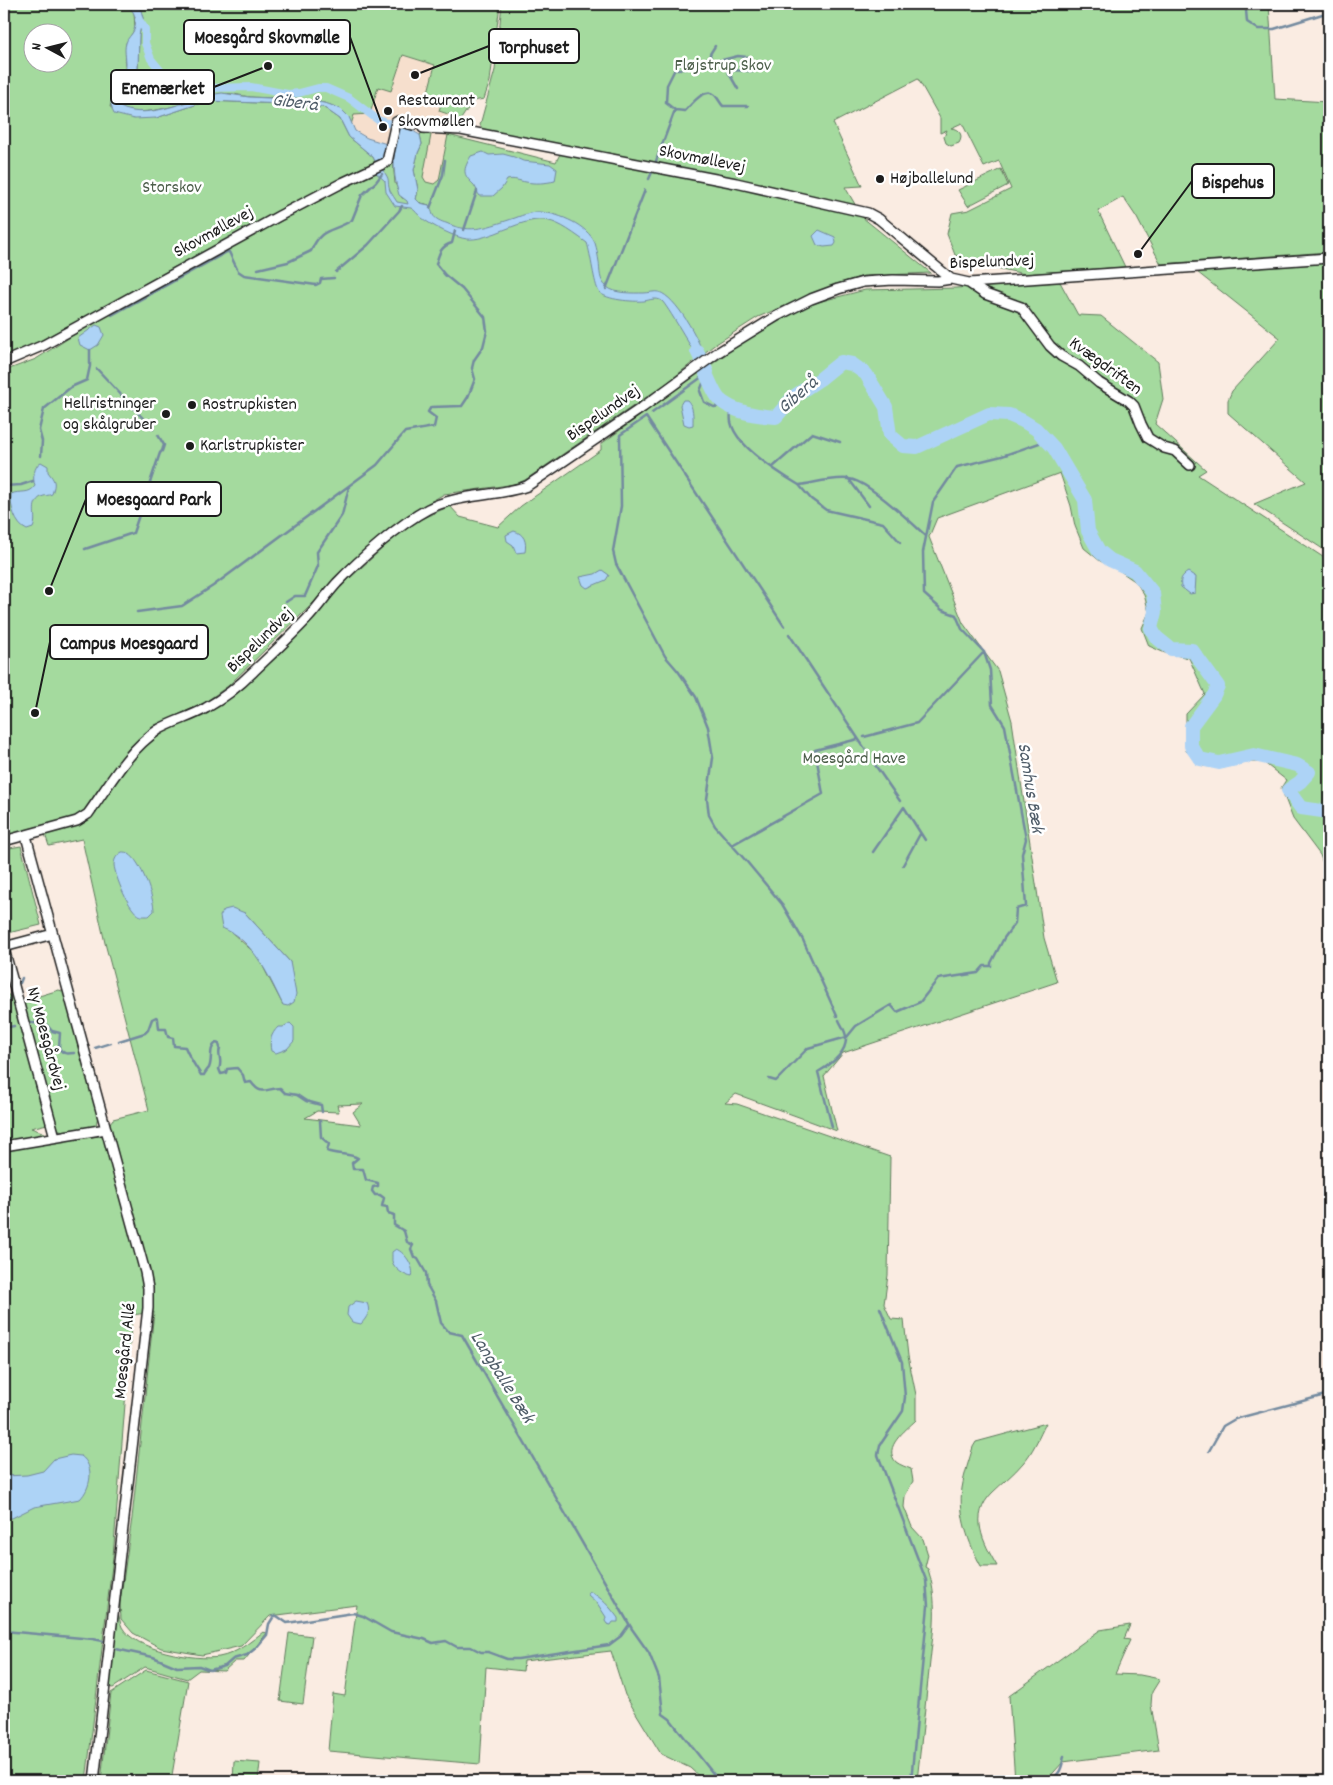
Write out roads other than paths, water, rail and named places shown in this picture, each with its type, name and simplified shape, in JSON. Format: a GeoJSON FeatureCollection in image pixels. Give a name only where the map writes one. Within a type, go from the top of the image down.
{"type":"FeatureCollection","features":[{"type":"Feature","properties":{"kind":"street","name":"Skovmøllevej"},"geometry":{"type":"LineString","coordinates":[[4,362],[44,345],[279,216],[387,162],[396,122],[413,125]]}},
{"type":"Feature","properties":{"kind":"street","name":"Skovmøllevej"},"geometry":{"type":"LineString","coordinates":[[423,128],[461,130],[736,183],[868,213],[879,218],[951,279]]}},
{"type":"Feature","properties":{"kind":"street","name":"Bispelundvej"},"geometry":{"type":"LineString","coordinates":[[4,841],[83,818],[88,814],[132,754],[144,742],[159,730],[206,708],[231,691],[307,619],[338,583],[386,538],[409,520],[429,508],[450,502],[512,492],[527,486],[700,367],[717,353],[777,316],[811,299],[863,282],[893,280],[938,281],[951,279],[969,283],[1329,258]]}},
{"type":"Feature","properties":{"kind":"street","name":"Kvægdriften"},"geometry":{"type":"LineString","coordinates":[[969,283],[985,294],[1021,307],[1050,346],[1061,356],[1079,366],[1099,383],[1134,406],[1148,438],[1164,448],[1176,451],[1190,465]]}},
{"type":"Feature","properties":{"kind":"street","name":"Moesgård Allé"},"geometry":{"type":"LineString","coordinates":[[26,836],[148,1288],[148,1308],[94,1781]]}},
{"type":"Feature","properties":{"kind":"street"},"geometry":{"type":"LineString","coordinates":[[4,948],[53,934]]}},
{"type":"Feature","properties":{"kind":"street","name":"Ny Moesgårdvej"},"geometry":{"type":"LineString","coordinates":[[4,948],[55,1137]]}},
{"type":"Feature","properties":{"kind":"street"},"geometry":{"type":"LineString","coordinates":[[4,1146],[106,1129]]}},
{"type":"Feature","properties":{"kind":"water"},"geometry":{"type":"Polygon","coordinates":[[[124,4],[137,4],[143,18],[139,35],[138,68],[118,98],[117,101],[120,107],[144,112],[222,93],[249,97],[310,100],[341,109],[349,117],[355,131],[367,138],[387,144],[385,159],[376,163],[373,157],[349,137],[340,119],[323,107],[207,101],[156,118],[134,119],[114,114],[111,102],[112,97],[125,71],[125,46],[134,30],[136,22],[133,11],[124,4]]]}},
{"type":"Feature","properties":{"kind":"water"},"geometry":{"type":"Polygon","coordinates":[[[398,124],[420,135],[422,144],[414,170],[418,190],[416,199],[420,203],[429,205],[435,218],[455,227],[472,229],[489,226],[528,213],[538,212],[556,215],[572,222],[586,231],[595,243],[600,276],[604,285],[619,292],[659,292],[666,295],[686,320],[704,356],[698,360],[662,301],[655,299],[644,301],[620,300],[602,295],[596,283],[587,243],[562,226],[543,220],[534,220],[482,238],[467,239],[456,236],[426,221],[411,208],[395,206],[386,192],[385,181],[375,172],[382,169],[388,179],[390,191],[397,202],[408,204],[399,195],[396,186],[394,151],[398,124]]]}},
{"type":"Feature","properties":{"kind":"water"},"geometry":{"type":"Polygon","coordinates":[[[483,152],[489,155],[503,154],[523,161],[550,164],[557,169],[555,181],[533,183],[510,179],[493,196],[480,196],[474,185],[467,178],[465,168],[471,156],[483,152]]]}},
{"type":"Feature","properties":{"kind":"water"},"geometry":{"type":"Polygon","coordinates":[[[819,230],[835,237],[836,243],[834,246],[824,247],[817,245],[813,236],[819,230]]]}},
{"type":"Feature","properties":{"kind":"water"},"geometry":{"type":"Polygon","coordinates":[[[96,325],[101,327],[104,335],[98,345],[90,350],[80,345],[78,338],[96,325]]]}},
{"type":"Feature","properties":{"kind":"water"},"geometry":{"type":"Polygon","coordinates":[[[683,400],[687,400],[691,405],[693,425],[684,424],[680,405],[683,400]]]}},
{"type":"Feature","properties":{"kind":"water"},"geometry":{"type":"Polygon","coordinates":[[[41,462],[48,466],[48,472],[53,480],[54,487],[52,494],[42,496],[35,503],[33,528],[27,530],[16,520],[11,504],[11,494],[33,489],[35,486],[35,469],[41,462]]]}},
{"type":"Feature","properties":{"kind":"water"},"geometry":{"type":"Polygon","coordinates":[[[514,531],[524,538],[526,544],[525,552],[516,553],[513,545],[507,541],[506,535],[514,531]]]}},
{"type":"Feature","properties":{"kind":"water"},"geometry":{"type":"Polygon","coordinates":[[[602,570],[609,575],[606,580],[587,588],[583,585],[580,577],[595,574],[602,570]]]}},
{"type":"Feature","properties":{"kind":"water"},"geometry":{"type":"Polygon","coordinates":[[[1188,572],[1196,577],[1195,593],[1190,594],[1181,587],[1182,578],[1188,572]]]}},
{"type":"Feature","properties":{"kind":"water"},"geometry":{"type":"Polygon","coordinates":[[[122,852],[134,858],[146,880],[154,911],[149,916],[141,916],[136,913],[127,901],[120,885],[114,863],[116,857],[122,852]]]}},
{"type":"Feature","properties":{"kind":"water"},"geometry":{"type":"Polygon","coordinates":[[[232,908],[245,913],[290,962],[296,994],[294,1002],[288,1006],[283,1005],[266,971],[252,950],[243,941],[222,928],[220,916],[224,910],[232,908]]]}},
{"type":"Feature","properties":{"kind":"water"},"geometry":{"type":"Polygon","coordinates":[[[290,1023],[294,1027],[294,1041],[287,1049],[276,1053],[271,1051],[270,1041],[274,1032],[278,1027],[283,1027],[290,1023]]]}},
{"type":"Feature","properties":{"kind":"water"},"geometry":{"type":"Polygon","coordinates":[[[396,1249],[409,1261],[413,1273],[412,1277],[400,1272],[393,1264],[392,1252],[396,1249]]]}},
{"type":"Feature","properties":{"kind":"water"},"geometry":{"type":"Polygon","coordinates":[[[356,1301],[367,1303],[369,1309],[361,1324],[352,1322],[347,1315],[348,1307],[356,1301]]]}},
{"type":"Feature","properties":{"kind":"water"},"geometry":{"type":"Polygon","coordinates":[[[71,1455],[81,1456],[90,1471],[87,1489],[80,1499],[34,1507],[12,1518],[4,1518],[4,1476],[27,1475],[43,1471],[54,1459],[71,1455]]]}},
{"type":"Feature","properties":{"kind":"water"},"geometry":{"type":"Polygon","coordinates":[[[589,1591],[608,1606],[618,1618],[618,1622],[613,1622],[611,1625],[607,1624],[605,1621],[606,1617],[597,1603],[588,1595],[589,1591]]]}},
{"type":"Feature","properties":{"kind":"waterway"},"geometry":{"type":"LineString","coordinates":[[1241,4],[1246,10],[1247,22],[1258,29],[1274,29],[1329,12]]}},
{"type":"Feature","properties":{"kind":"waterway"},"geometry":{"type":"LineString","coordinates":[[139,20],[145,29],[145,43],[151,59],[175,88],[183,94],[191,94],[210,88],[251,87],[288,94],[326,88],[349,98],[378,120],[391,124]]}},
{"type":"Feature","properties":{"kind":"waterway"},"geometry":{"type":"LineString","coordinates":[[711,62],[710,54],[715,46]]}},
{"type":"Feature","properties":{"kind":"waterway"},"geometry":{"type":"LineString","coordinates":[[718,61],[738,56],[748,57]]}},
{"type":"Feature","properties":{"kind":"waterway"},"geometry":{"type":"LineString","coordinates":[[738,89],[727,70],[717,61],[704,66],[692,62],[684,69],[675,69],[667,85],[666,103],[675,110],[685,111],[698,97],[711,93],[715,95],[723,106],[748,106]]}},
{"type":"Feature","properties":{"kind":"waterway"},"geometry":{"type":"LineString","coordinates":[[727,70],[752,71]]}},
{"type":"Feature","properties":{"kind":"waterway"},"geometry":{"type":"LineString","coordinates":[[656,161],[675,110]]}},
{"type":"Feature","properties":{"kind":"waterway"},"geometry":{"type":"LineString","coordinates":[[430,208],[443,175],[445,160]]}},
{"type":"Feature","properties":{"kind":"waterway"},"geometry":{"type":"LineString","coordinates":[[649,179],[653,170]]}},
{"type":"Feature","properties":{"kind":"waterway"},"geometry":{"type":"LineString","coordinates":[[258,269],[288,262],[311,251],[319,237],[352,220],[362,195],[382,174]]}},
{"type":"Feature","properties":{"kind":"waterway"},"geometry":{"type":"LineString","coordinates":[[606,289],[645,190]]}},
{"type":"Feature","properties":{"kind":"waterway"},"geometry":{"type":"LineString","coordinates":[[464,230],[477,191]]}},
{"type":"Feature","properties":{"kind":"waterway"},"geometry":{"type":"LineString","coordinates":[[336,272],[368,245],[402,206]]}},
{"type":"Feature","properties":{"kind":"waterway"},"geometry":{"type":"LineString","coordinates":[[137,612],[182,606],[213,586],[377,465],[405,432],[434,427],[436,418],[428,412],[431,407],[462,406],[468,397],[475,379],[472,368],[474,360],[483,347],[487,331],[485,317],[462,289],[445,275],[436,264],[441,251],[445,246],[452,243],[455,231]]}},
{"type":"Feature","properties":{"kind":"waterway"},"geometry":{"type":"LineString","coordinates":[[112,315],[227,252],[229,252],[238,271],[244,275],[316,285],[320,283],[321,279],[334,278]]}},
{"type":"Feature","properties":{"kind":"waterway"},"geometry":{"type":"LineString","coordinates":[[41,456],[42,441],[39,430],[44,409],[71,387],[87,380],[90,366],[90,350]]}},
{"type":"Feature","properties":{"kind":"waterway","name":"Giberå"},"geometry":{"type":"LineString","coordinates":[[697,351],[719,399],[738,410],[762,416],[776,417],[793,397],[841,362],[852,364],[866,374],[886,407],[890,435],[903,446],[917,447],[989,414],[1009,415],[1036,429],[1054,448],[1085,500],[1088,531],[1099,551],[1110,560],[1135,571],[1153,593],[1155,612],[1151,628],[1156,637],[1171,649],[1192,650],[1218,686],[1214,695],[1191,726],[1191,746],[1200,759],[1219,763],[1254,755],[1297,765],[1309,772],[1300,782],[1288,790],[1301,808],[1329,812]]}},
{"type":"Feature","properties":{"kind":"waterway"},"geometry":{"type":"LineString","coordinates":[[97,369],[153,429]]}},
{"type":"Feature","properties":{"kind":"waterway"},"geometry":{"type":"LineString","coordinates":[[652,413],[706,374]]}},
{"type":"Feature","properties":{"kind":"waterway"},"geometry":{"type":"LineString","coordinates":[[706,376],[700,391],[704,402],[714,407],[729,405]]}},
{"type":"Feature","properties":{"kind":"waterway"},"geometry":{"type":"LineString","coordinates":[[731,406],[731,422],[740,440],[759,458],[781,473],[799,485],[837,479],[857,481],[867,486],[889,503],[926,536]]}},
{"type":"Feature","properties":{"kind":"waterway"},"geometry":{"type":"LineString","coordinates":[[784,626],[646,417],[620,435],[621,506],[613,551],[616,564],[665,656],[696,697],[708,727],[713,758],[707,799],[709,815],[715,826],[782,904],[803,940],[837,1016]]}},
{"type":"Feature","properties":{"kind":"waterway"},"geometry":{"type":"LineString","coordinates":[[773,467],[812,433],[840,442]]}},
{"type":"Feature","properties":{"kind":"waterway"},"geometry":{"type":"LineString","coordinates":[[85,549],[133,533],[164,445],[158,435]]}},
{"type":"Feature","properties":{"kind":"waterway","name":"Samhus Bæk"},"geometry":{"type":"LineString","coordinates":[[769,1079],[776,1081],[808,1048],[847,1037],[856,1026],[891,1005],[897,1012],[920,1002],[938,979],[978,973],[984,966],[991,966],[1004,938],[1015,923],[1016,909],[1026,906],[1022,854],[1026,839],[1005,726],[992,705],[990,670],[984,652],[962,629],[956,615],[942,610],[924,594],[923,552],[933,502],[957,467],[1002,456],[1048,440]]}},
{"type":"Feature","properties":{"kind":"waterway"},"geometry":{"type":"LineString","coordinates":[[848,478],[869,506]]}},
{"type":"Feature","properties":{"kind":"waterway"},"geometry":{"type":"LineString","coordinates":[[4,486],[21,485],[33,481]]}},
{"type":"Feature","properties":{"kind":"waterway"},"geometry":{"type":"LineString","coordinates":[[799,485],[811,499],[826,510],[883,523],[900,542]]}},
{"type":"Feature","properties":{"kind":"waterway"},"geometry":{"type":"LineString","coordinates":[[286,602],[295,596],[305,596],[318,566],[317,552],[342,515],[349,487]]}},
{"type":"Feature","properties":{"kind":"waterway"},"geometry":{"type":"LineString","coordinates":[[789,634],[869,755]]}},
{"type":"Feature","properties":{"kind":"waterway"},"geometry":{"type":"LineString","coordinates":[[864,737],[917,723],[984,652]]}},
{"type":"Feature","properties":{"kind":"waterway"},"geometry":{"type":"LineString","coordinates":[[732,845],[823,794],[815,750],[858,739]]}},
{"type":"Feature","properties":{"kind":"waterway"},"geometry":{"type":"LineString","coordinates":[[873,762],[900,801]]}},
{"type":"Feature","properties":{"kind":"waterway"},"geometry":{"type":"LineString","coordinates":[[873,852],[904,807],[925,840]]}},
{"type":"Feature","properties":{"kind":"waterway"},"geometry":{"type":"LineString","coordinates":[[903,865],[920,834]]}},
{"type":"Feature","properties":{"kind":"waterway"},"geometry":{"type":"LineString","coordinates":[[20,983],[22,978]]}},
{"type":"Feature","properties":{"kind":"waterway"},"geometry":{"type":"LineString","coordinates":[[4,1001],[8,999]]}},
{"type":"Feature","properties":{"kind":"waterway"},"geometry":{"type":"LineString","coordinates":[[119,1041],[145,1033],[152,1019],[156,1017],[159,1029],[166,1029],[168,1037],[173,1038],[174,1046],[185,1047],[201,1075],[204,1075],[209,1068],[211,1051],[216,1043],[219,1044],[220,1048],[219,1069],[221,1074],[226,1073],[227,1069],[237,1068],[243,1075],[245,1083],[251,1082],[255,1087],[264,1091],[280,1088],[285,1093],[297,1095],[306,1101],[321,1105],[322,1112]]}},
{"type":"Feature","properties":{"kind":"waterway"},"geometry":{"type":"LineString","coordinates":[[832,1127],[818,1072],[832,1062],[843,1050],[846,1037],[839,1020]]}},
{"type":"Feature","properties":{"kind":"waterway"},"geometry":{"type":"LineString","coordinates":[[32,1023],[46,1024],[52,1031],[60,1033],[59,1048],[65,1053],[74,1053]]}},
{"type":"Feature","properties":{"kind":"waterway"},"geometry":{"type":"LineString","coordinates":[[4,1028],[14,1026]]}},
{"type":"Feature","properties":{"kind":"waterway"},"geometry":{"type":"LineString","coordinates":[[95,1048],[111,1043]]}},
{"type":"Feature","properties":{"kind":"waterway","name":"Langballe Bæk"},"geometry":{"type":"LineString","coordinates":[[320,1121],[321,1137],[329,1144],[327,1151],[358,1158],[352,1163],[353,1169],[363,1169],[366,1180],[378,1183],[378,1186],[373,1187],[372,1191],[375,1195],[380,1195],[384,1198],[382,1206],[387,1207],[388,1213],[394,1215],[394,1225],[404,1231],[407,1242],[413,1245],[411,1249],[414,1257],[418,1259],[426,1273],[427,1285],[436,1301],[441,1323],[449,1332],[462,1335],[632,1629],[649,1653],[659,1678],[663,1714],[670,1719],[719,1781]]}},
{"type":"Feature","properties":{"kind":"waterway"},"geometry":{"type":"LineString","coordinates":[[880,1308],[902,1362],[905,1397],[903,1411],[880,1445],[878,1455],[926,1580],[928,1606],[911,1781]]}},
{"type":"Feature","properties":{"kind":"waterway","name":"Langballe Bæk"},"geometry":{"type":"LineString","coordinates":[[1209,1451],[1223,1426],[1235,1419],[1329,1394]]}},
{"type":"Feature","properties":{"kind":"waterway","name":"Langballe Bæk"},"geometry":{"type":"LineString","coordinates":[[116,1649],[153,1657],[177,1667],[199,1666],[210,1670],[225,1666],[233,1659],[247,1655],[256,1648],[267,1635],[269,1624],[274,1616],[287,1623],[353,1613],[363,1616],[391,1632],[424,1639],[433,1643],[446,1641],[457,1647],[471,1647],[481,1652],[488,1652],[507,1659],[518,1659],[609,1645],[621,1636],[629,1625]]}},
{"type":"Feature","properties":{"kind":"waterway"},"geometry":{"type":"LineString","coordinates":[[4,1631],[103,1641]]}},
{"type":"Feature","properties":{"kind":"waterway","name":"Langballe Bæk"},"geometry":{"type":"LineString","coordinates":[[1050,1781],[1060,1770],[1064,1756]]}},
{"type":"Feature","properties":{"kind":"place","name":"Enemærket"},"geometry":{"type":"Point","coordinates":[268,66]}},
{"type":"Feature","properties":{"kind":"place","name":"Torphuset"},"geometry":{"type":"Point","coordinates":[415,75]}},
{"type":"Feature","properties":{"kind":"place","name":"Restaurant Skovmøllen"},"geometry":{"type":"Point","coordinates":[388,111]}},
{"type":"Feature","properties":{"kind":"place","name":"Moesgård Skovmølle"},"geometry":{"type":"Point","coordinates":[383,127]}},
{"type":"Feature","properties":{"kind":"place","name":"Højballelund"},"geometry":{"type":"Point","coordinates":[880,179]}},
{"type":"Feature","properties":{"kind":"place","name":"Bispehus"},"geometry":{"type":"Point","coordinates":[1138,254]}},
{"type":"Feature","properties":{"kind":"place","name":"Rostrupkisten"},"geometry":{"type":"Point","coordinates":[192,405]}},
{"type":"Feature","properties":{"kind":"place","name":"Hellristninger og skålgruber"},"geometry":{"type":"Point","coordinates":[166,414]}},
{"type":"Feature","properties":{"kind":"place","name":"Karlstrupkister"},"geometry":{"type":"Point","coordinates":[190,446]}},
{"type":"Feature","properties":{"kind":"place","name":"Moesgaard Park"},"geometry":{"type":"Point","coordinates":[49,591]}},
{"type":"Feature","properties":{"kind":"place","name":"Campus Moesgaard"},"geometry":{"type":"Point","coordinates":[35,713]}},
{"type":"Feature","properties":{"kind":"park label","name":"Fløjstrup Skov"},"geometry":{"type":"Point","coordinates":[723,66]}},
{"type":"Feature","properties":{"kind":"park label","name":"Storskov"},"geometry":{"type":"Point","coordinates":[172,188]}},
{"type":"Feature","properties":{"kind":"park label","name":"Moesgård Have"},"geometry":{"type":"Point","coordinates":[854,759]}}]}
